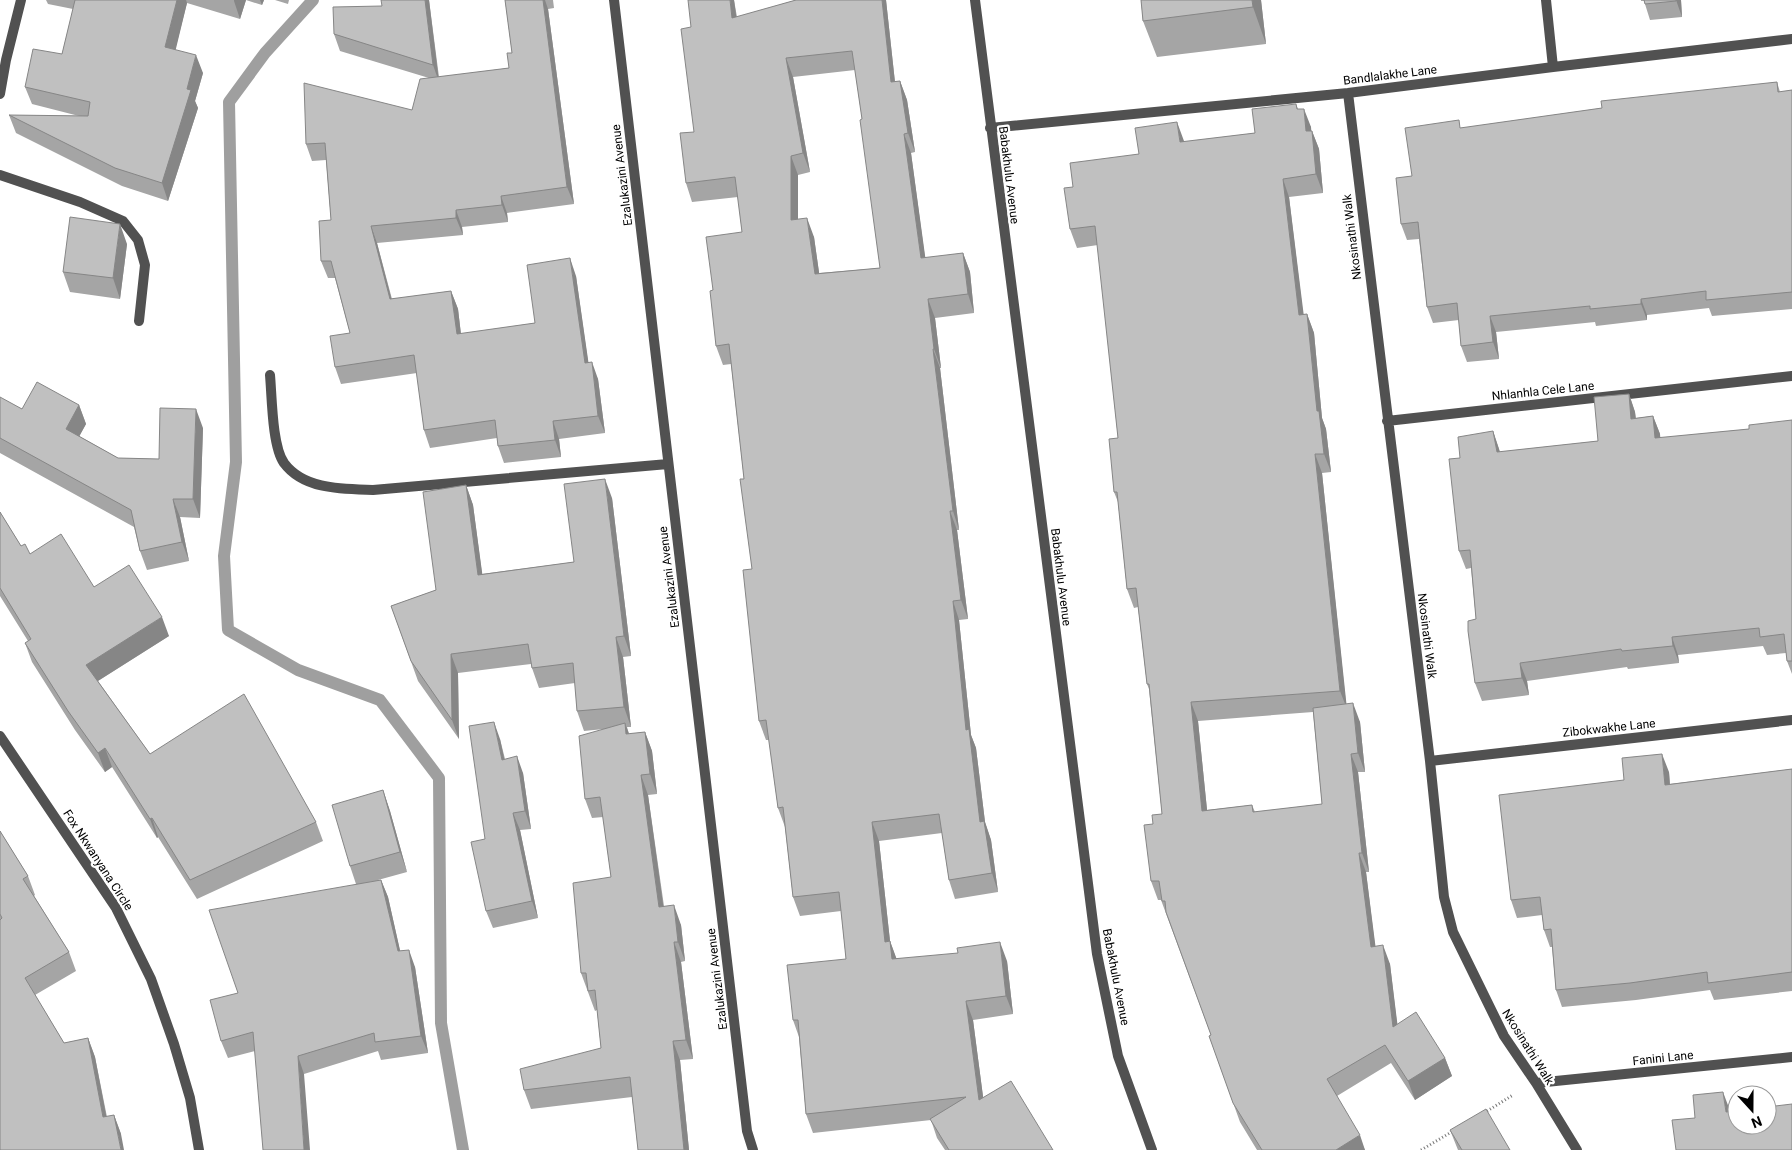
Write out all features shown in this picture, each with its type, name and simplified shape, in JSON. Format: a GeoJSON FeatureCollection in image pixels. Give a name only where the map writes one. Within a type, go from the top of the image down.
{"type":"FeatureCollection","features":[{"type":"Feature","properties":{"kind":"street"},"geometry":{"type":"LineString","coordinates":[[0,94],[6,60],[21,0]]}},
{"type":"Feature","properties":{"kind":"street","name":"Ezalukazini Avenue"},"geometry":{"type":"LineString","coordinates":[[614,0],[747,1131],[753,1150]]}},
{"type":"Feature","properties":{"kind":"street","name":"Babakhulu Avenue"},"geometry":{"type":"LineString","coordinates":[[975,0],[1097,954],[1118,1056],[1152,1150]]}},
{"type":"Feature","properties":{"kind":"street"},"geometry":{"type":"LineString","coordinates":[[1546,0],[1553,67]]}},
{"type":"Feature","properties":{"kind":"street","name":"Bandlalakhe Lane"},"geometry":{"type":"LineString","coordinates":[[990,128],[1348,93],[1792,39]]}},
{"type":"Feature","properties":{"kind":"street","name":"Nkosinathi Walk"},"geometry":{"type":"LineString","coordinates":[[1348,93],[1430,761],[1444,897],[1453,932],[1504,1036],[1536,1083],[1577,1150]]}},
{"type":"Feature","properties":{"kind":"street"},"geometry":{"type":"LineString","coordinates":[[0,175],[80,202],[123,221],[138,240],[145,265],[140,321]]}},
{"type":"Feature","properties":{"kind":"street"},"geometry":{"type":"LineString","coordinates":[[270,375],[276,440],[283,462],[297,476],[316,484],[342,489],[373,490],[668,464]]}},
{"type":"Feature","properties":{"kind":"street","name":"Nhlanhla Cele Lane"},"geometry":{"type":"LineString","coordinates":[[1387,421],[1792,376]]}},
{"type":"Feature","properties":{"kind":"street","name":"Zibokwakhe Lane"},"geometry":{"type":"LineString","coordinates":[[1430,761],[1792,720]]}},
{"type":"Feature","properties":{"kind":"street","name":"Fox Nkwanyana Circle"},"geometry":{"type":"LineString","coordinates":[[0,736],[116,908],[151,979],[174,1044],[190,1098],[199,1150]]}},
{"type":"Feature","properties":{"kind":"street","name":"Fanini Lane"},"geometry":{"type":"LineString","coordinates":[[1536,1083],[1792,1057]]}},
{"type":"Feature","properties":{"kind":"path"},"geometry":{"type":"LineString","coordinates":[[1480,1116],[1520,1090],[1536,1083]]}},
{"type":"Feature","properties":{"kind":"path"},"geometry":{"type":"LineString","coordinates":[[1421,1150],[1463,1126]]}},
{"type":"Feature","properties":{"kind":"building"},"geometry":{"type":"Polygon","coordinates":[[[75,0],[177,0],[165,47],[196,55],[187,89],[191,90],[162,183],[115,168],[9,115],[88,116],[90,102],[25,87],[33,49],[62,54],[75,0]]]}},
{"type":"Feature","properties":{"kind":"building"},"geometry":{"type":"Polygon","coordinates":[[[381,0],[425,0],[433,65],[334,34],[333,7],[382,6],[381,0]]]}},
{"type":"Feature","properties":{"kind":"building"},"geometry":{"type":"Polygon","coordinates":[[[505,0],[543,0],[567,187],[501,196],[502,205],[456,210],[456,218],[371,226],[390,299],[451,291],[457,334],[535,323],[527,265],[570,258],[585,363],[592,362],[598,416],[553,421],[555,440],[498,446],[495,420],[424,430],[414,355],[335,367],[330,336],[350,333],[331,261],[321,261],[319,221],[331,220],[325,143],[306,144],[304,83],[412,110],[420,79],[509,68],[507,53],[512,53],[505,0]]]}},
{"type":"Feature","properties":{"kind":"building"},"geometry":{"type":"Polygon","coordinates":[[[688,0],[730,0],[732,18],[796,0],[882,0],[891,82],[900,81],[908,133],[904,134],[921,258],[963,253],[968,294],[928,299],[953,511],[950,511],[961,600],[953,601],[966,730],[969,729],[980,822],[984,821],[992,873],[949,880],[939,814],[872,822],[885,942],[890,941],[892,959],[958,953],[957,948],[1000,942],[1006,996],[966,1001],[979,1100],[1011,1081],[1053,1150],[949,1150],[930,1119],[966,1097],[806,1114],[798,1020],[793,1020],[787,965],[846,959],[839,892],[793,897],[783,807],[778,808],[766,720],[759,721],[743,570],[752,569],[740,479],[744,479],[729,344],[716,346],[710,291],[713,290],[706,237],[742,232],[735,177],[686,183],[680,133],[694,132],[681,29],[691,27],[688,0]],[[852,51],[786,58],[803,153],[791,156],[791,220],[807,218],[815,274],[880,268],[860,120],[862,119],[852,51]]]}},
{"type":"Feature","properties":{"kind":"building"},"geometry":{"type":"Polygon","coordinates":[[[1141,0],[1252,0],[1253,7],[1143,21],[1141,0]]]}},
{"type":"Feature","properties":{"kind":"building"},"geometry":{"type":"Polygon","coordinates":[[[1644,0],[1676,0],[1676,1],[1645,4],[1644,0]]]}},
{"type":"Feature","properties":{"kind":"building"},"geometry":{"type":"Polygon","coordinates":[[[1777,82],[1778,92],[1792,90],[1792,292],[1706,300],[1706,291],[1641,299],[1641,304],[1590,309],[1590,306],[1490,316],[1493,342],[1461,346],[1457,303],[1427,307],[1418,222],[1401,224],[1396,178],[1412,176],[1405,128],[1459,120],[1460,128],[1602,108],[1601,101],[1777,82]]]}},
{"type":"Feature","properties":{"kind":"building"},"geometry":{"type":"Polygon","coordinates":[[[1296,104],[1297,109],[1304,109],[1306,131],[1312,131],[1316,174],[1283,179],[1299,315],[1307,314],[1317,411],[1319,411],[1324,454],[1315,454],[1340,691],[1191,702],[1202,811],[1252,805],[1253,812],[1322,804],[1313,708],[1353,703],[1358,753],[1351,754],[1362,853],[1359,853],[1371,947],[1383,945],[1393,1027],[1416,1012],[1445,1058],[1408,1081],[1385,1045],[1327,1079],[1360,1135],[1336,1150],[1262,1150],[1233,1103],[1209,1036],[1211,1035],[1166,912],[1165,901],[1162,901],[1159,881],[1151,881],[1144,825],[1153,824],[1152,815],[1162,814],[1149,684],[1147,684],[1136,588],[1127,589],[1117,492],[1114,492],[1109,439],[1118,438],[1095,226],[1070,229],[1064,188],[1073,187],[1070,163],[1139,154],[1135,128],[1177,122],[1180,142],[1255,133],[1252,109],[1296,104]]]}},
{"type":"Feature","properties":{"kind":"building"},"geometry":{"type":"Polygon","coordinates":[[[70,217],[120,224],[113,278],[63,272],[70,217]]]}},
{"type":"Feature","properties":{"kind":"building"},"geometry":{"type":"Polygon","coordinates":[[[37,382],[79,405],[66,429],[118,458],[159,459],[160,408],[196,409],[193,499],[173,499],[182,542],[140,551],[131,510],[0,438],[0,397],[22,409],[37,382]]]}},
{"type":"Feature","properties":{"kind":"building"},"geometry":{"type":"Polygon","coordinates":[[[1629,394],[1631,419],[1653,416],[1655,438],[1749,429],[1749,425],[1792,420],[1792,661],[1787,661],[1784,634],[1760,637],[1759,628],[1672,637],[1673,646],[1622,651],[1621,649],[1520,663],[1522,678],[1475,683],[1468,631],[1468,621],[1476,619],[1470,550],[1459,551],[1449,459],[1460,458],[1458,437],[1493,431],[1497,452],[1598,441],[1594,397],[1629,394]]]}},
{"type":"Feature","properties":{"kind":"building"},"geometry":{"type":"Polygon","coordinates":[[[605,479],[624,636],[616,637],[624,707],[577,711],[573,663],[532,668],[528,644],[451,654],[452,720],[411,661],[391,606],[436,590],[423,492],[466,485],[478,575],[574,562],[564,484],[605,479]]]}},
{"type":"Feature","properties":{"kind":"building"},"geometry":{"type":"Polygon","coordinates":[[[0,512],[21,546],[25,544],[30,554],[61,534],[94,587],[129,565],[162,617],[86,665],[150,754],[244,694],[316,822],[190,880],[152,818],[150,819],[105,748],[98,753],[68,711],[25,643],[31,639],[0,588],[0,512]]]}},
{"type":"Feature","properties":{"kind":"building"},"geometry":{"type":"Polygon","coordinates":[[[494,722],[502,760],[517,756],[525,811],[513,813],[532,901],[486,911],[471,842],[485,839],[469,726],[494,722]]]}},
{"type":"Feature","properties":{"kind":"building"},"geometry":{"type":"Polygon","coordinates":[[[625,723],[626,734],[645,732],[650,774],[641,775],[659,907],[674,905],[678,942],[674,942],[686,1040],[673,1041],[684,1150],[638,1150],[630,1077],[524,1090],[520,1069],[601,1048],[595,990],[588,991],[586,973],[581,973],[573,883],[611,877],[600,797],[585,799],[579,736],[625,723]]]}},
{"type":"Feature","properties":{"kind":"building"},"geometry":{"type":"Polygon","coordinates":[[[1662,754],[1665,785],[1792,769],[1792,972],[1708,983],[1707,972],[1630,983],[1556,990],[1551,929],[1544,930],[1540,897],[1511,900],[1499,795],[1624,780],[1622,758],[1662,754]]]}},
{"type":"Feature","properties":{"kind":"building"},"geometry":{"type":"Polygon","coordinates":[[[383,790],[400,852],[350,866],[332,805],[383,790]]]}},
{"type":"Feature","properties":{"kind":"building"},"geometry":{"type":"Polygon","coordinates":[[[0,831],[28,876],[23,879],[69,952],[25,978],[64,1043],[88,1038],[103,1117],[114,1115],[121,1150],[0,1150],[0,920],[2,918],[0,914],[0,831]]]}},
{"type":"Feature","properties":{"kind":"building"},"geometry":{"type":"Polygon","coordinates":[[[381,880],[398,951],[409,950],[421,1036],[375,1042],[374,1033],[298,1056],[304,1150],[263,1150],[253,1032],[221,1041],[210,1000],[238,993],[209,910],[381,880]]]}},
{"type":"Feature","properties":{"kind":"building"},"geometry":{"type":"Polygon","coordinates":[[[1723,1092],[1727,1112],[1727,1135],[1777,1135],[1777,1106],[1792,1104],[1792,1150],[1676,1150],[1672,1120],[1695,1118],[1693,1095],[1723,1092]]]}},
{"type":"Feature","properties":{"kind":"building"},"geometry":{"type":"Polygon","coordinates":[[[1486,1109],[1510,1150],[1462,1150],[1450,1130],[1486,1109]]]}},
{"type":"Feature","properties":{"kind":"waterway"},"geometry":{"type":"LineString","coordinates":[[313,0],[265,53],[229,102],[236,462],[224,556],[228,630],[298,670],[380,700],[439,778],[441,1023],[463,1150]]}}]}
